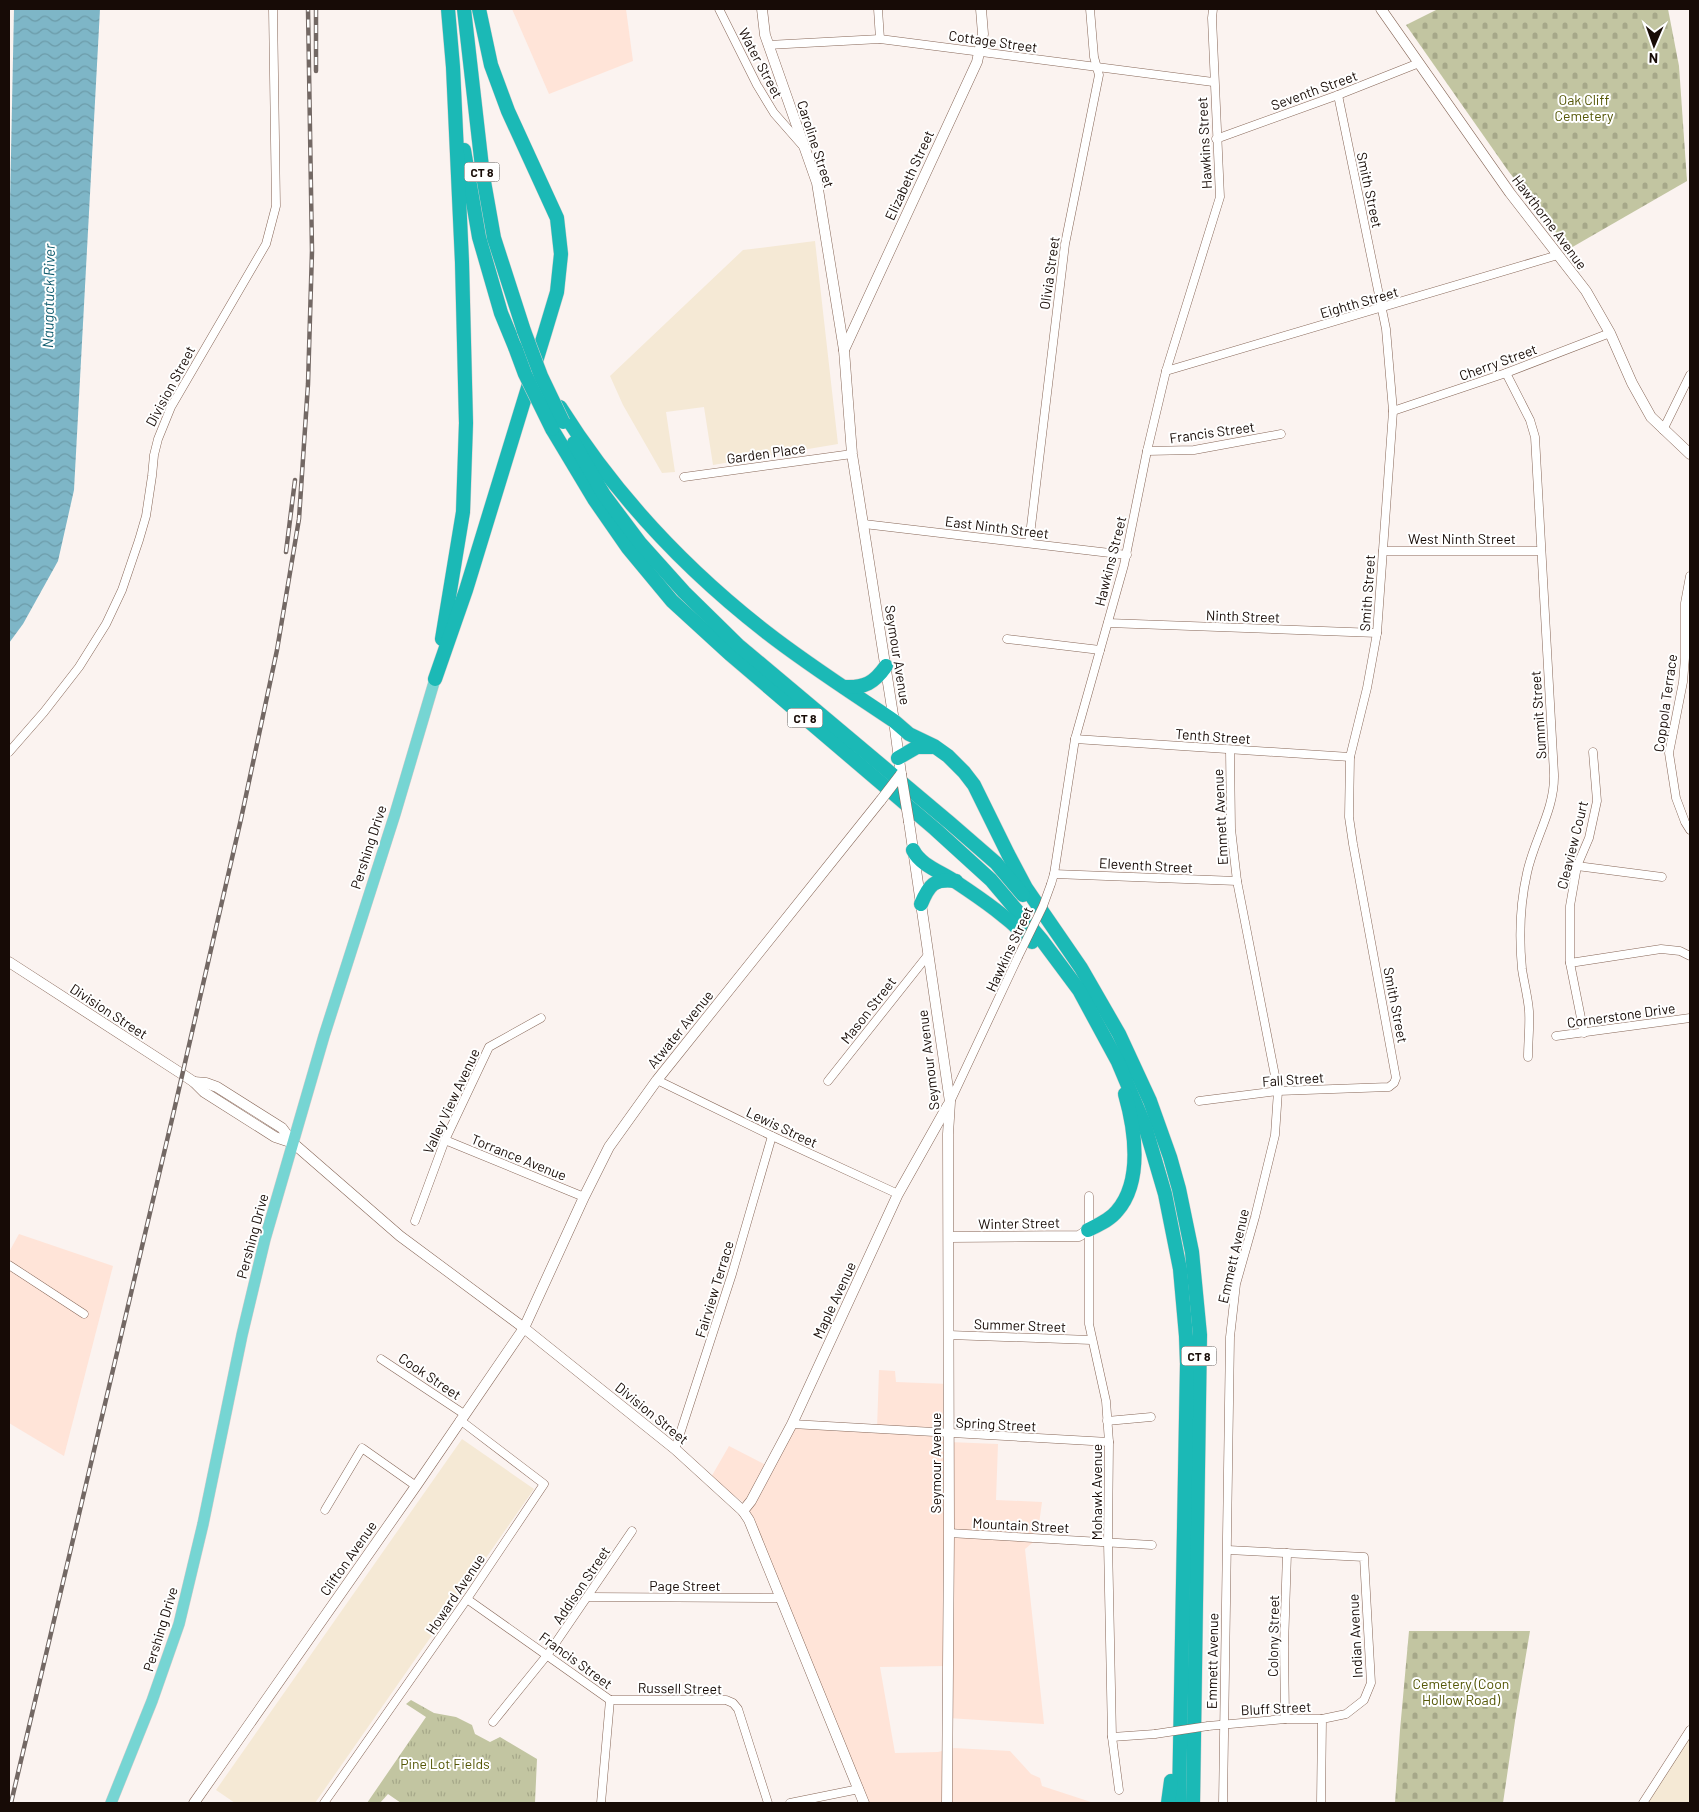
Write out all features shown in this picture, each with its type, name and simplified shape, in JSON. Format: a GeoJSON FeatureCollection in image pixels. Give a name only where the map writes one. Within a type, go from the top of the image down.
{"type":"FeatureCollection","features":[{"type":"Feature","properties":{"kind":"highway","name":"CT 8"},"geometry":{"type":"LineString","coordinates":[[448,9],[453,68],[464,149],[479,237],[501,313],[525,374],[561,423],[604,495],[640,543],[684,592],[738,645],[943,816],[996,863],[1034,907],[1081,968],[1119,1034],[1161,1129],[1179,1189],[1192,1252],[1200,1336],[1193,1803]]}},
{"type":"Feature","properties":{"kind":"highway","name":"CT 8"},"geometry":{"type":"LineString","coordinates":[[464,9],[483,176],[494,238],[524,331],[541,376],[594,498],[628,548],[672,600],[731,655],[991,880],[1041,939],[1079,990],[1118,1062],[1145,1126],[1165,1194],[1175,1241],[1184,1308],[1187,1364],[1179,1803]]}},
{"type":"Feature","properties":{"kind":"highway"},"geometry":{"type":"LineString","coordinates":[[435,679],[466,590],[557,292],[561,254],[557,218],[508,111],[491,65],[479,9]]}},
{"type":"Feature","properties":{"kind":"highway"},"geometry":{"type":"LineString","coordinates":[[435,679],[463,512],[466,424],[462,262],[453,68]]}},
{"type":"Feature","properties":{"kind":"highway"},"geometry":{"type":"LineString","coordinates":[[561,423],[596,461],[645,520],[707,582],[766,632],[894,721],[908,734],[940,750],[960,768],[974,785],[1026,888],[1081,968]]}},
{"type":"Feature","properties":{"kind":"highway"},"geometry":{"type":"LineString","coordinates":[[844,687],[866,685],[879,676],[886,666]]}},
{"type":"Feature","properties":{"kind":"highway"},"geometry":{"type":"LineString","coordinates":[[899,766],[917,747],[927,746],[940,750]]}},
{"type":"Feature","properties":{"kind":"highway"},"geometry":{"type":"LineString","coordinates":[[913,850],[921,860],[998,911],[1019,929],[1079,990]]}},
{"type":"Feature","properties":{"kind":"highway"},"geometry":{"type":"LineString","coordinates":[[921,904],[929,889],[937,882],[946,880],[956,882]]}},
{"type":"Feature","properties":{"kind":"highway"},"geometry":{"type":"LineString","coordinates":[[1088,1230],[1112,1216],[1118,1210],[1129,1192],[1132,1178],[1134,1159],[1132,1127],[1118,1062]]}},
{"type":"Feature","properties":{"kind":"highway"},"geometry":{"type":"LineString","coordinates":[[1168,1803],[1180,1694]]}},
{"type":"Feature","properties":{"kind":"highway"},"geometry":{"type":"LineString","coordinates":[[1193,1767],[1197,1803]]}},
{"type":"Feature","properties":{"kind":"main road","name":"Caroline Street"},"geometry":{"type":"LineString","coordinates":[[762,9],[765,36],[817,183],[844,350]]}},
{"type":"Feature","properties":{"kind":"main road","name":"Elizabeth Street"},"geometry":{"type":"LineString","coordinates":[[844,350],[977,62],[983,34],[981,9]]}},
{"type":"Feature","properties":{"kind":"main road","name":"Hawthorne Avenue"},"geometry":{"type":"LineString","coordinates":[[1381,9],[1510,193],[1586,291],[1610,333],[1647,410],[1663,430],[1690,454]]}},
{"type":"Feature","properties":{"kind":"main road","name":"Seymour Avenue"},"geometry":{"type":"LineString","coordinates":[[844,350],[852,454],[886,666],[899,766],[950,1102],[947,1803]]}},
{"type":"Feature","properties":{"kind":"main road","name":"Pershing Drive"},"geometry":{"type":"LineString","coordinates":[[112,1803],[172,1648],[210,1494],[242,1334],[265,1240],[336,997],[395,814],[435,679]]}},
{"type":"Feature","properties":{"kind":"main road","name":"Atwater Avenue"},"geometry":{"type":"LineString","coordinates":[[524,1328],[584,1197],[610,1148],[657,1080],[881,800],[899,766]]}},
{"type":"Feature","properties":{"kind":"main road","name":"Division Street"},"geometry":{"type":"LineString","coordinates":[[9,962],[194,1082],[212,1085],[276,1123],[287,1133],[293,1143],[400,1236],[524,1328],[675,1449],[743,1511],[749,1520],[864,1803]]}},
{"type":"Feature","properties":{"kind":"main road","name":"Maple Avenue"},"geometry":{"type":"LineString","coordinates":[[743,1511],[751,1501],[792,1424],[898,1194],[950,1102]]}},
{"type":"Feature","properties":{"kind":"main road","name":"Winter Street"},"geometry":{"type":"LineString","coordinates":[[949,1238],[1079,1236],[1088,1230]]}},
{"type":"Feature","properties":{"kind":"main road","name":"Clifton Avenue"},"geometry":{"type":"LineString","coordinates":[[194,1803],[524,1328]]}},
{"type":"Feature","properties":{"kind":"street","name":"Division Street"},"geometry":{"type":"LineString","coordinates":[[9,752],[44,712],[79,666],[106,624],[122,590],[140,540],[146,516],[154,455],[158,439],[171,407],[266,244],[276,206],[273,9]]}},
{"type":"Feature","properties":{"kind":"street","name":"Water Street"},"geometry":{"type":"LineString","coordinates":[[719,9],[757,85],[770,106],[805,148]]}},
{"type":"Feature","properties":{"kind":"street"},"geometry":{"type":"LineString","coordinates":[[878,9],[880,39]]}},
{"type":"Feature","properties":{"kind":"street","name":"Olivia Street"},"geometry":{"type":"LineString","coordinates":[[1029,543],[1065,244],[1099,75],[1094,57],[1090,9]]}},
{"type":"Feature","properties":{"kind":"street","name":"Hawkins Street"},"geometry":{"type":"LineString","coordinates":[[950,1102],[1043,906],[1054,874],[1075,739],[1127,555],[1147,451],[1166,371],[1220,197],[1216,139],[1213,9]]}},
{"type":"Feature","properties":{"kind":"street","name":"Cottage Street"},"geometry":{"type":"LineString","coordinates":[[768,45],[880,39],[1214,82]]}},
{"type":"Feature","properties":{"kind":"street","name":"Seventh Street"},"geometry":{"type":"LineString","coordinates":[[1216,139],[1338,95],[1419,63]]}},
{"type":"Feature","properties":{"kind":"street","name":"Smith Street"},"geometry":{"type":"LineString","coordinates":[[1338,95],[1382,308],[1390,354],[1393,411],[1378,634],[1350,757],[1349,817],[1352,844],[1396,1071],[1394,1083],[1389,1087]]}},
{"type":"Feature","properties":{"kind":"street","name":"Eighth Street"},"geometry":{"type":"LineString","coordinates":[[1166,371],[1558,255]]}},
{"type":"Feature","properties":{"kind":"street","name":"Cherry Street"},"geometry":{"type":"LineString","coordinates":[[1393,411],[1506,373],[1610,333]]}},
{"type":"Feature","properties":{"kind":"street","name":"Summit Street"},"geometry":{"type":"LineString","coordinates":[[1506,373],[1530,420],[1535,437],[1554,785],[1551,805],[1540,829],[1526,874],[1520,924],[1522,968],[1529,1011],[1528,1057]]}},
{"type":"Feature","properties":{"kind":"street"},"geometry":{"type":"LineString","coordinates":[[1663,430],[1690,375]]}},
{"type":"Feature","properties":{"kind":"street","name":"Francis Street"},"geometry":{"type":"LineString","coordinates":[[1147,451],[1194,450],[1281,434]]}},
{"type":"Feature","properties":{"kind":"street","name":"Garden Place"},"geometry":{"type":"LineString","coordinates":[[684,477],[852,454]]}},
{"type":"Feature","properties":{"kind":"street","name":"East Ninth Street"},"geometry":{"type":"LineString","coordinates":[[864,524],[1127,555]]}},
{"type":"Feature","properties":{"kind":"street","name":"West Ninth Street"},"geometry":{"type":"LineString","coordinates":[[1383,551],[1541,551]]}},
{"type":"Feature","properties":{"kind":"street","name":"Coppola Terrace"},"geometry":{"type":"LineString","coordinates":[[1690,576],[1685,603],[1688,628],[1683,682],[1669,754],[1676,798],[1690,830]]}},
{"type":"Feature","properties":{"kind":"street","name":"Ninth Street"},"geometry":{"type":"LineString","coordinates":[[1108,623],[1378,634]]}},
{"type":"Feature","properties":{"kind":"street"},"geometry":{"type":"LineString","coordinates":[[1007,639],[1100,650]]}},
{"type":"Feature","properties":{"kind":"street","name":"Tenth Street"},"geometry":{"type":"LineString","coordinates":[[1075,739],[1350,757]]}},
{"type":"Feature","properties":{"kind":"street","name":"Emmett Avenue"},"geometry":{"type":"LineString","coordinates":[[1223,1803],[1230,1337],[1236,1284],[1255,1217],[1274,1135],[1278,1091],[1237,881],[1231,829],[1230,750]]}},
{"type":"Feature","properties":{"kind":"street","name":"Cleaview Court"},"geometry":{"type":"LineString","coordinates":[[1584,1033],[1570,963],[1570,906],[1577,866],[1589,838],[1598,801],[1593,752]]}},
{"type":"Feature","properties":{"kind":"street"},"geometry":{"type":"LineString","coordinates":[[1577,866],[1662,877]]}},
{"type":"Feature","properties":{"kind":"street","name":"Eleventh Street"},"geometry":{"type":"LineString","coordinates":[[1054,874],[1237,881]]}},
{"type":"Feature","properties":{"kind":"street"},"geometry":{"type":"LineString","coordinates":[[1570,963],[1661,949],[1680,951],[1690,956]]}},
{"type":"Feature","properties":{"kind":"street","name":"Mason Street"},"geometry":{"type":"LineString","coordinates":[[828,1080],[928,955]]}},
{"type":"Feature","properties":{"kind":"street","name":"Valley View Avenue"},"geometry":{"type":"LineString","coordinates":[[415,1221],[445,1140],[489,1047],[541,1018]]}},
{"type":"Feature","properties":{"kind":"street","name":"Cornerstone Drive"},"geometry":{"type":"LineString","coordinates":[[1556,1036],[1690,1018]]}},
{"type":"Feature","properties":{"kind":"street","name":"Lewis Street"},"geometry":{"type":"LineString","coordinates":[[657,1080],[898,1194]]}},
{"type":"Feature","properties":{"kind":"street","name":"Fall Street"},"geometry":{"type":"LineString","coordinates":[[1199,1101],[1278,1091],[1389,1087]]}},
{"type":"Feature","properties":{"kind":"street","name":"Fairview Terrace"},"geometry":{"type":"LineString","coordinates":[[675,1449],[732,1274],[772,1136]]}},
{"type":"Feature","properties":{"kind":"street","name":"Torrance Avenue"},"geometry":{"type":"LineString","coordinates":[[445,1140],[584,1197]]}},
{"type":"Feature","properties":{"kind":"street","name":"Mohawk Avenue"},"geometry":{"type":"LineString","coordinates":[[1089,1196],[1089,1324],[1091,1340],[1105,1395],[1107,1421],[1112,1737],[1119,1790]]}},
{"type":"Feature","properties":{"kind":"street"},"geometry":{"type":"LineString","coordinates":[[9,1265],[84,1314]]}},
{"type":"Feature","properties":{"kind":"street","name":"Summer Street"},"geometry":{"type":"LineString","coordinates":[[949,1335],[1091,1340]]}},
{"type":"Feature","properties":{"kind":"street","name":"Cook Street"},"geometry":{"type":"LineString","coordinates":[[381,1358],[462,1417]]}},
{"type":"Feature","properties":{"kind":"street","name":"Howard Avenue"},"geometry":{"type":"LineString","coordinates":[[324,1803],[544,1484],[462,1417]]}},
{"type":"Feature","properties":{"kind":"street"},"geometry":{"type":"LineString","coordinates":[[1107,1421],[1151,1417]]}},
{"type":"Feature","properties":{"kind":"street","name":"Spring Street"},"geometry":{"type":"LineString","coordinates":[[792,1424],[1108,1442]]}},
{"type":"Feature","properties":{"kind":"street"},"geometry":{"type":"LineString","coordinates":[[325,1510],[362,1448],[416,1486]]}},
{"type":"Feature","properties":{"kind":"street","name":"Addison Street"},"geometry":{"type":"LineString","coordinates":[[493,1722],[548,1654],[632,1531]]}},
{"type":"Feature","properties":{"kind":"street","name":"Mountain Street"},"geometry":{"type":"LineString","coordinates":[[949,1533],[1152,1545]]}},
{"type":"Feature","properties":{"kind":"street"},"geometry":{"type":"LineString","coordinates":[[1228,1550],[1287,1553]]}},
{"type":"Feature","properties":{"kind":"street","name":"Indian Avenue"},"geometry":{"type":"LineString","coordinates":[[1287,1553],[1364,1557],[1371,1683],[1364,1700],[1346,1714],[1322,1719]]}},
{"type":"Feature","properties":{"kind":"street","name":"Colony Street"},"geometry":{"type":"LineString","coordinates":[[1285,1719],[1284,1646],[1287,1553]]}},
{"type":"Feature","properties":{"kind":"street","name":"Francis Street"},"geometry":{"type":"LineString","coordinates":[[467,1598],[610,1700],[601,1803]]}},
{"type":"Feature","properties":{"kind":"street","name":"Page Street"},"geometry":{"type":"LineString","coordinates":[[588,1598],[781,1598]]}},
{"type":"Feature","properties":{"kind":"street","name":"Russell Street"},"geometry":{"type":"LineString","coordinates":[[610,1700],[726,1700],[733,1702],[738,1709],[768,1803]]}},
{"type":"Feature","properties":{"kind":"street","name":"Bluff Street"},"geometry":{"type":"LineString","coordinates":[[1112,1737],[1155,1734],[1223,1724],[1285,1719],[1322,1719]]}},
{"type":"Feature","properties":{"kind":"street"},"geometry":{"type":"LineString","coordinates":[[1321,1803],[1322,1719]]}},
{"type":"Feature","properties":{"kind":"street"},"geometry":{"type":"LineString","coordinates":[[1643,1803],[1690,1730]]}},
{"type":"Feature","properties":{"kind":"street"},"geometry":{"type":"LineString","coordinates":[[790,1803],[859,1789]]}},
{"type":"Feature","properties":{"kind":"shaded area"},"geometry":{"type":"Polygon","coordinates":[[[512,9],[626,9],[633,61],[549,94],[512,9]]]}},
{"type":"Feature","properties":{"kind":"shaded area"},"geometry":{"type":"Polygon","coordinates":[[[815,241],[838,444],[713,465],[704,407],[666,412],[675,472],[662,473],[623,405],[610,376],[743,250],[815,241]]]}},
{"type":"Feature","properties":{"kind":"shaded area"},"geometry":{"type":"Polygon","coordinates":[[[19,1234],[113,1266],[64,1456],[9,1423],[9,1252],[19,1234]]]}},
{"type":"Feature","properties":{"kind":"shaded area"},"geometry":{"type":"Polygon","coordinates":[[[879,1370],[895,1371],[896,1382],[949,1384],[949,1442],[998,1444],[996,1500],[1042,1502],[1037,1539],[1025,1549],[1044,1724],[948,1718],[948,1666],[880,1667],[895,1753],[938,1752],[954,1748],[1010,1751],[1031,1774],[1040,1778],[1042,1786],[1094,1803],[863,1803],[746,1504],[710,1479],[729,1446],[768,1466],[792,1424],[877,1429],[879,1370]]]}},
{"type":"Feature","properties":{"kind":"shaded area"},"geometry":{"type":"Polygon","coordinates":[[[462,1439],[534,1489],[315,1803],[235,1803],[216,1790],[462,1439]]]}},
{"type":"Feature","properties":{"kind":"shaded area"},"geometry":{"type":"Polygon","coordinates":[[[1690,1736],[1690,1803],[1648,1803],[1690,1736]]]}},
{"type":"Feature","properties":{"kind":"green space","name":"Oak Cliff Cemetery"},"geometry":{"type":"Polygon","coordinates":[[[1438,9],[1668,9],[1679,66],[1687,181],[1569,249],[1509,172],[1406,25],[1438,9]]]}},
{"type":"Feature","properties":{"kind":"green space","name":"Cemetery (Coon Hollow Road)"},"geometry":{"type":"Polygon","coordinates":[[[1409,1631],[1530,1631],[1503,1803],[1395,1803],[1409,1631]]]}},
{"type":"Feature","properties":{"kind":"green space","name":"Pine Lot Fields"},"geometry":{"type":"Polygon","coordinates":[[[411,1700],[434,1713],[456,1717],[472,1725],[475,1734],[490,1742],[500,1737],[537,1759],[535,1803],[401,1803],[388,1794],[380,1803],[367,1803],[426,1717],[406,1704],[411,1700]]]}},
{"type":"Feature","properties":{"kind":"water","name":"Naugatuck River"},"geometry":{"type":"Polygon","coordinates":[[[14,9],[100,9],[74,490],[58,561],[23,624],[9,643],[9,250],[14,9]]]}},
{"type":"Feature","properties":{"kind":"railway"},"geometry":{"type":"LineString","coordinates":[[11,1803],[241,819],[277,650],[299,519],[308,384],[312,251],[308,9]]}},
{"type":"Feature","properties":{"kind":"railway"},"geometry":{"type":"LineString","coordinates":[[316,9],[316,71]]}},
{"type":"Feature","properties":{"kind":"railway"},"geometry":{"type":"LineString","coordinates":[[286,552],[295,480]]}}]}
